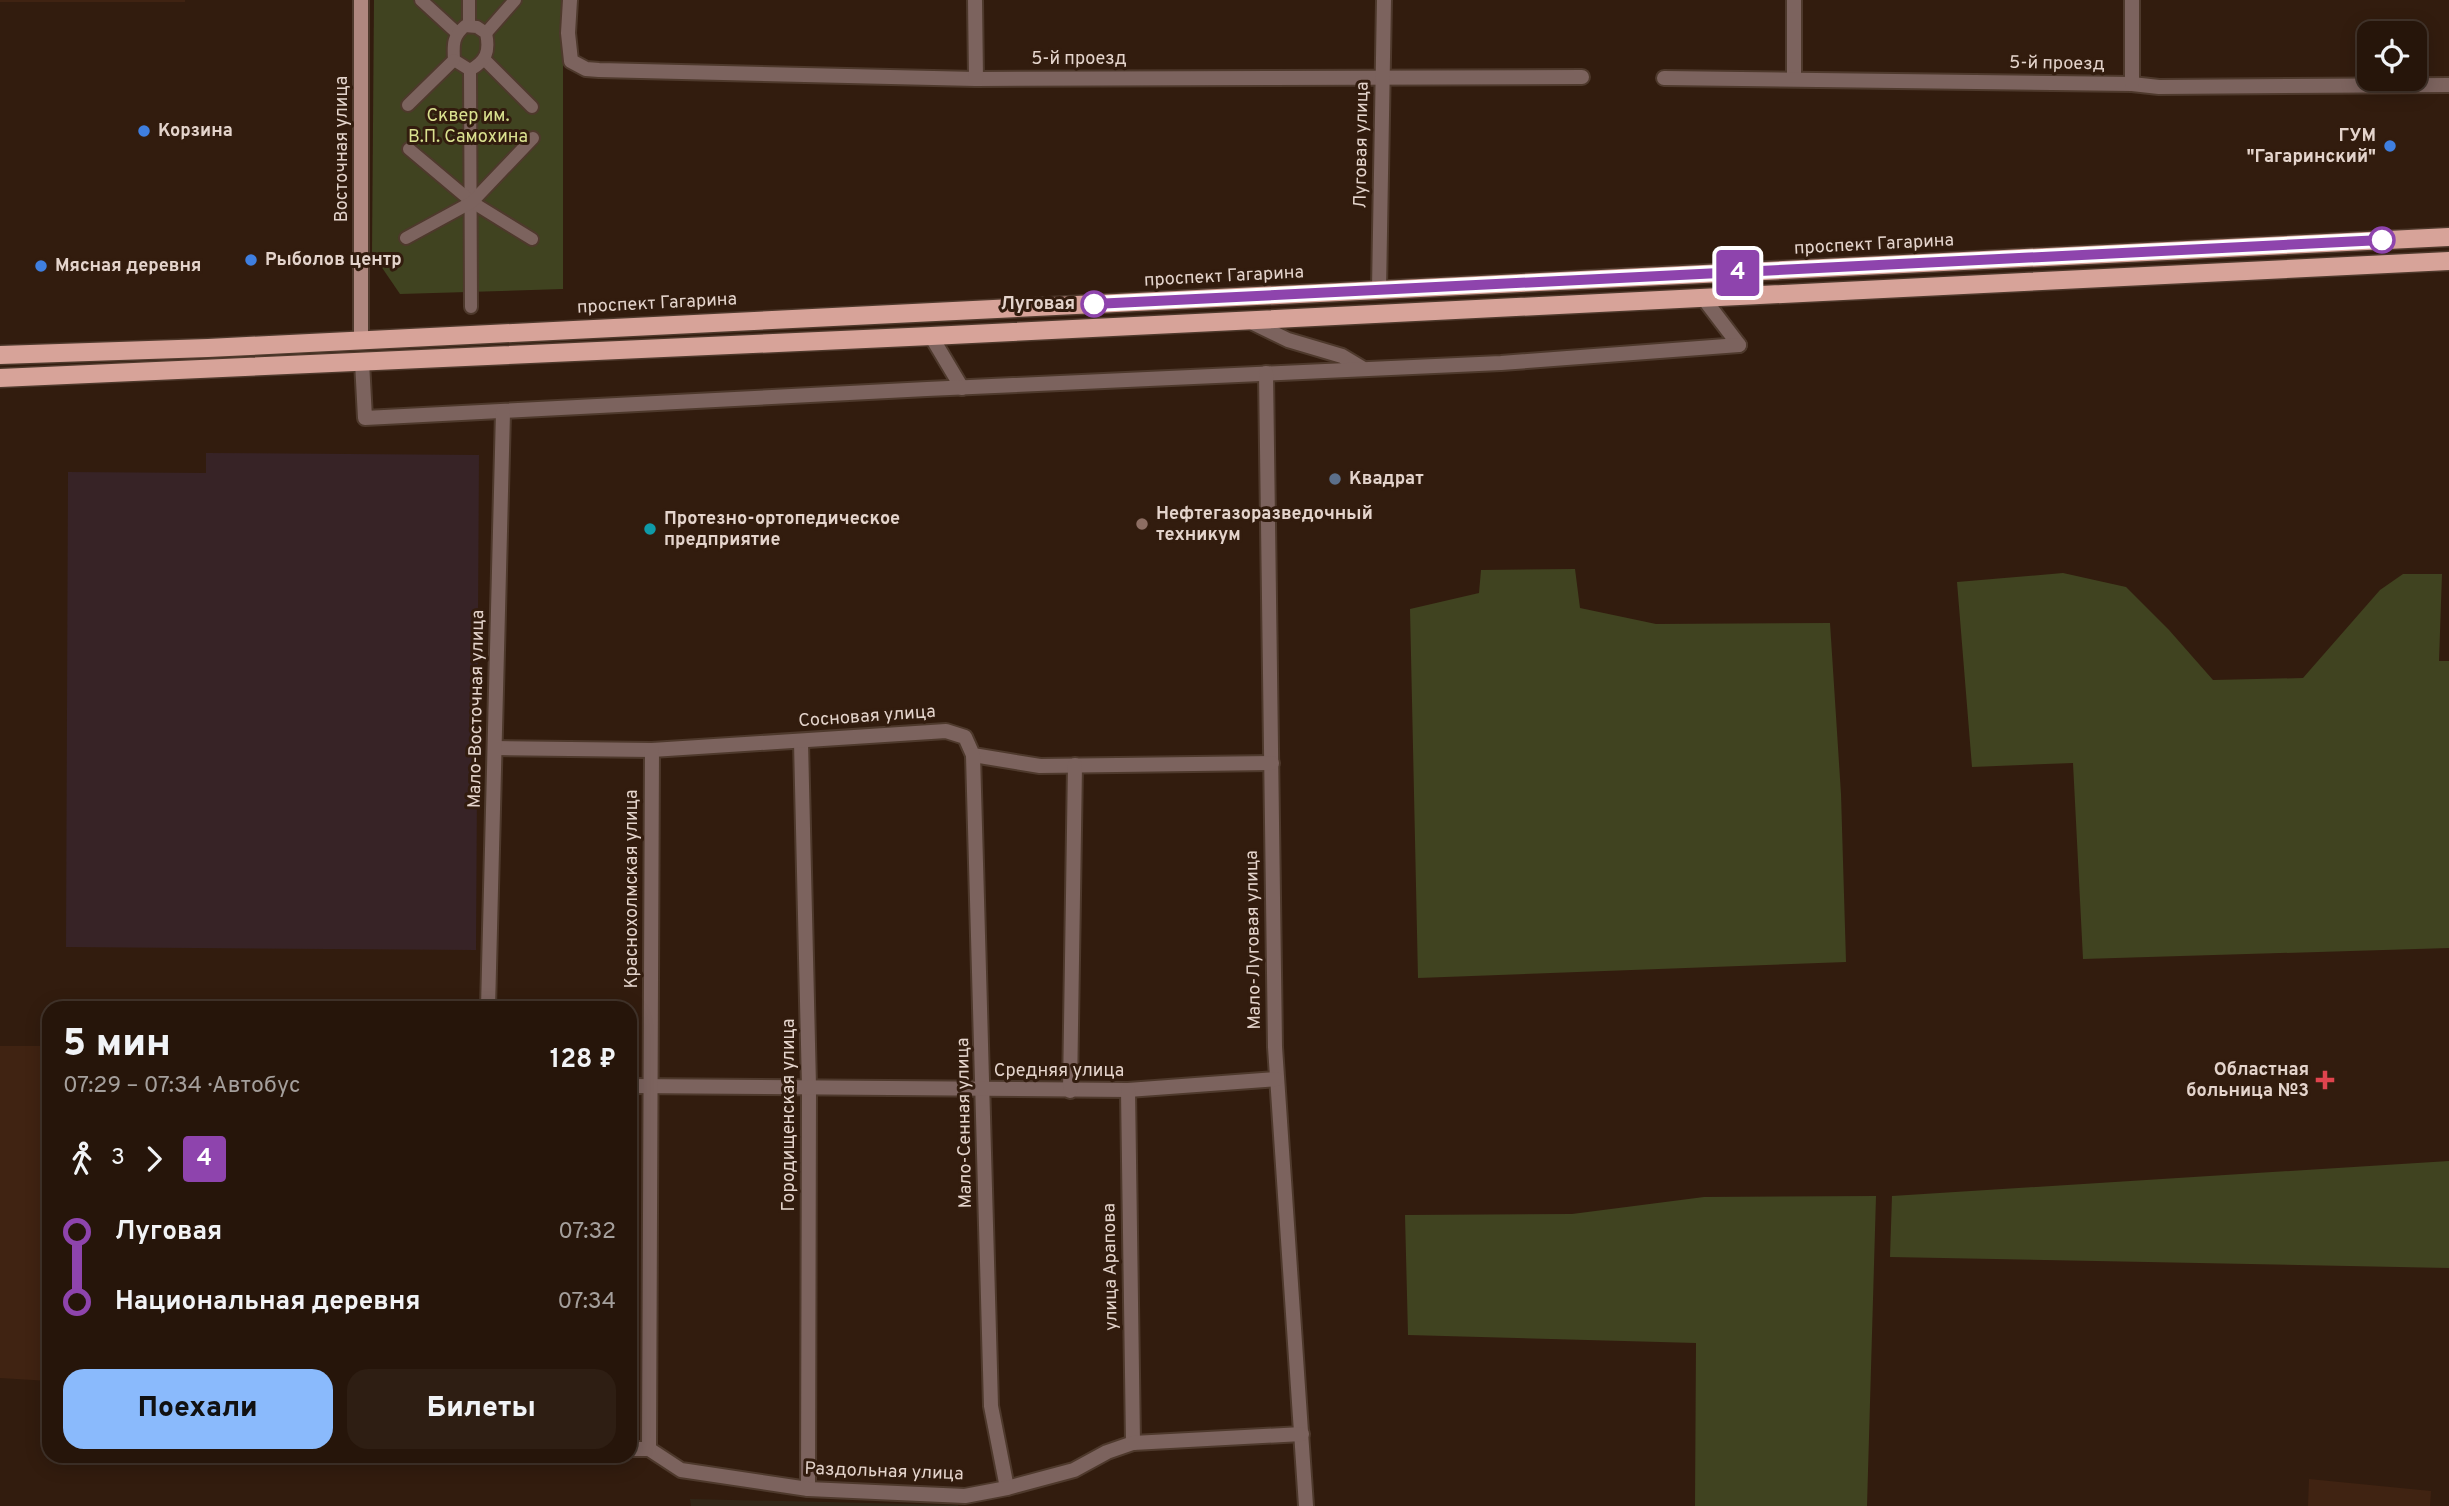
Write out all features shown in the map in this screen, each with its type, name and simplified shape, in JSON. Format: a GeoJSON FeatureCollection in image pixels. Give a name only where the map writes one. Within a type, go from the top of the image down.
{"type":"FeatureCollection","features":[{"type":"Feature","properties":{"kind":"main road","name":"Восточная улица"},"geometry":{"type":"LineString","coordinates":[[361,0],[361,340]]}},
{"type":"Feature","properties":{"kind":"main road","name":"проспект Гагарина"},"geometry":{"type":"LineString","coordinates":[[0,355],[361,340],[2449,237]]}},
{"type":"Feature","properties":{"kind":"main road"},"geometry":{"type":"LineString","coordinates":[[0,378],[1248,321],[2449,261]]}},
{"type":"Feature","properties":{"kind":"main road"},"geometry":{"type":"LineString","coordinates":[[361,340],[362,362]]}},
{"type":"Feature","properties":{"kind":"street"},"geometry":{"type":"LineString","coordinates":[[421,0],[457,33]]}},
{"type":"Feature","properties":{"kind":"street"},"geometry":{"type":"LineString","coordinates":[[469,26],[470,0]]}},
{"type":"Feature","properties":{"kind":"street"},"geometry":{"type":"LineString","coordinates":[[486,33],[515,0]]}},
{"type":"Feature","properties":{"kind":"street","name":"5-й проезд"},"geometry":{"type":"LineString","coordinates":[[570,0],[571,61],[586,69],[612,71],[975,79],[1583,77]]}},
{"type":"Feature","properties":{"kind":"street"},"geometry":{"type":"LineString","coordinates":[[975,0],[975,79]]}},
{"type":"Feature","properties":{"kind":"street","name":"Луговая улица"},"geometry":{"type":"LineString","coordinates":[[1379,290],[1384,0]]}},
{"type":"Feature","properties":{"kind":"street"},"geometry":{"type":"LineString","coordinates":[[1794,0],[1794,78]]}},
{"type":"Feature","properties":{"kind":"street"},"geometry":{"type":"LineString","coordinates":[[2132,84],[2133,0]]}},
{"type":"Feature","properties":{"kind":"street"},"geometry":{"type":"LineString","coordinates":[[408,105],[454,60],[453,42],[457,33],[465,26],[477,27],[486,33],[489,47],[485,60],[470,71]]}},
{"type":"Feature","properties":{"kind":"street"},"geometry":{"type":"LineString","coordinates":[[454,60],[470,71]]}},
{"type":"Feature","properties":{"kind":"street"},"geometry":{"type":"LineString","coordinates":[[485,60],[532,107]]}},
{"type":"Feature","properties":{"kind":"street"},"geometry":{"type":"LineString","coordinates":[[470,71],[471,307]]}},
{"type":"Feature","properties":{"kind":"street","name":"5-й проезд"},"geometry":{"type":"LineString","coordinates":[[1664,78],[2132,84],[2159,87],[2449,85]]}},
{"type":"Feature","properties":{"kind":"street"},"geometry":{"type":"LineString","coordinates":[[406,237],[472,202],[533,138]]}},
{"type":"Feature","properties":{"kind":"street"},"geometry":{"type":"LineString","coordinates":[[409,149],[472,202],[532,239]]}},
{"type":"Feature","properties":{"kind":"street"},"geometry":{"type":"LineString","coordinates":[[362,362],[365,418],[1514,362],[1739,345],[1704,299]]}},
{"type":"Feature","properties":{"kind":"street"},"geometry":{"type":"LineString","coordinates":[[1248,321],[1287,340],[1342,356],[1363,369]]}},
{"type":"Feature","properties":{"kind":"street"},"geometry":{"type":"LineString","coordinates":[[931,336],[962,388]]}},
{"type":"Feature","properties":{"kind":"street","name":"Мало-Луговая улица"},"geometry":{"type":"LineString","coordinates":[[1266,373],[1275,1047],[1306,1506]]}},
{"type":"Feature","properties":{"kind":"street","name":"Мало-Восточная улица"},"geometry":{"type":"LineString","coordinates":[[488,1001],[503,412]]}},
{"type":"Feature","properties":{"kind":"street","name":"Сосновая улица"},"geometry":{"type":"LineString","coordinates":[[495,748],[652,750],[946,731],[965,737],[974,755]]}},
{"type":"Feature","properties":{"kind":"street","name":"Городищенская улица"},"geometry":{"type":"LineString","coordinates":[[801,742],[809,1087],[808,1489]]}},
{"type":"Feature","properties":{"kind":"street","name":"Краснохолмская улица"},"geometry":{"type":"LineString","coordinates":[[649,1449],[652,750]]}},
{"type":"Feature","properties":{"kind":"street"},"geometry":{"type":"LineString","coordinates":[[974,755],[1040,766],[1272,763]]}},
{"type":"Feature","properties":{"kind":"street","name":"Мало-Сенная улица"},"geometry":{"type":"LineString","coordinates":[[974,755],[991,1406],[1007,1488]]}},
{"type":"Feature","properties":{"kind":"street"},"geometry":{"type":"LineString","coordinates":[[1070,1091],[1075,765]]}},
{"type":"Feature","properties":{"kind":"street","name":"Средняя улица"},"geometry":{"type":"LineString","coordinates":[[637,1086],[1070,1091],[1128,1090],[1277,1079]]}},
{"type":"Feature","properties":{"kind":"street","name":"улица Арапова"},"geometry":{"type":"LineString","coordinates":[[1128,1090],[1133,1443]]}},
{"type":"Feature","properties":{"kind":"street","name":"Раздольная улица"},"geometry":{"type":"LineString","coordinates":[[649,1449],[681,1470],[808,1489],[965,1496],[1079,1469],[1107,1452],[1133,1443],[1302,1434]]}},
{"type":"Feature","properties":{"kind":"street"},"geometry":{"type":"LineString","coordinates":[[637,1449],[649,1449]]}},
{"type":"Feature","properties":{"kind":"shaded area"},"geometry":{"type":"Polygon","coordinates":[[[185,0],[185,2],[0,2],[185,0]]]}},
{"type":"Feature","properties":{"kind":"shaded area"},"geometry":{"type":"Polygon","coordinates":[[[206,453],[479,455],[476,950],[66,947],[68,472],[206,473],[206,453]]]}},
{"type":"Feature","properties":{"kind":"shaded area"},"geometry":{"type":"Polygon","coordinates":[[[0,1046],[42,1046],[42,1381],[0,1378],[0,1046]]]}},
{"type":"Feature","properties":{"kind":"shaded area"},"geometry":{"type":"Polygon","coordinates":[[[2309,1479],[2431,1491],[2430,1506],[2308,1506],[2309,1479]]]}},
{"type":"Feature","properties":{"kind":"shaded area"},"geometry":{"type":"Polygon","coordinates":[[[690,1499],[958,1505],[958,1506],[691,1506],[690,1499]]]}},
{"type":"Feature","properties":{"kind":"green space","name":"Сквер им. В.П. Самохина"},"geometry":{"type":"Polygon","coordinates":[[[374,0],[563,0],[563,289],[400,294],[372,253],[374,0]]]}},
{"type":"Feature","properties":{"kind":"green space"},"geometry":{"type":"Polygon","coordinates":[[[1575,569],[1580,608],[1656,624],[1830,623],[1841,794],[1846,962],[1418,978],[1410,609],[1479,593],[1481,570],[1575,569]]]}},
{"type":"Feature","properties":{"kind":"green space"},"geometry":{"type":"Polygon","coordinates":[[[2063,573],[2126,587],[2213,680],[2303,678],[2380,590],[2403,574],[2442,574],[2439,661],[2449,661],[2449,948],[2083,959],[2073,763],[1972,767],[1957,582],[2063,573]]]}},
{"type":"Feature","properties":{"kind":"green space"},"geometry":{"type":"Polygon","coordinates":[[[2449,1161],[2449,1268],[1890,1257],[1892,1196],[2449,1161]]]}},
{"type":"Feature","properties":{"kind":"green space"},"geometry":{"type":"Polygon","coordinates":[[[1876,1196],[1867,1506],[1695,1506],[1696,1343],[1408,1335],[1405,1215],[1572,1214],[1704,1197],[1876,1196]]]}},
{"type":"Feature","properties":{"kind":"bus line","name":"4"},"geometry":{"type":"LineString","coordinates":[[1094,304],[2382,240]]}},
{"type":"Feature","properties":{"kind":"place","name":"Корзина"},"geometry":{"type":"Point","coordinates":[144,131]}},
{"type":"Feature","properties":{"kind":"place","name":"ГУМ \"Гагаринский\""},"geometry":{"type":"Point","coordinates":[2390,146]}},
{"type":"Feature","properties":{"kind":"place","name":"Рыболов центр"},"geometry":{"type":"Point","coordinates":[251,260]}},
{"type":"Feature","properties":{"kind":"place","name":"Мясная деревня"},"geometry":{"type":"Point","coordinates":[41,266]}},
{"type":"Feature","properties":{"kind":"place","name":"Луговая"},"geometry":{"type":"Point","coordinates":[1094,304]}},
{"type":"Feature","properties":{"kind":"place","name":"Квадрат"},"geometry":{"type":"Point","coordinates":[1335,479]}},
{"type":"Feature","properties":{"kind":"place","name":"Нефтегазоразведочный техникум"},"geometry":{"type":"Point","coordinates":[1142,524]}},
{"type":"Feature","properties":{"kind":"place","name":"Протезно-ортопедическое предприятие"},"geometry":{"type":"Point","coordinates":[650,529]}},
{"type":"Feature","properties":{"kind":"place","name":"Областная больница №3"},"geometry":{"type":"Point","coordinates":[2325,1080]}}]}
